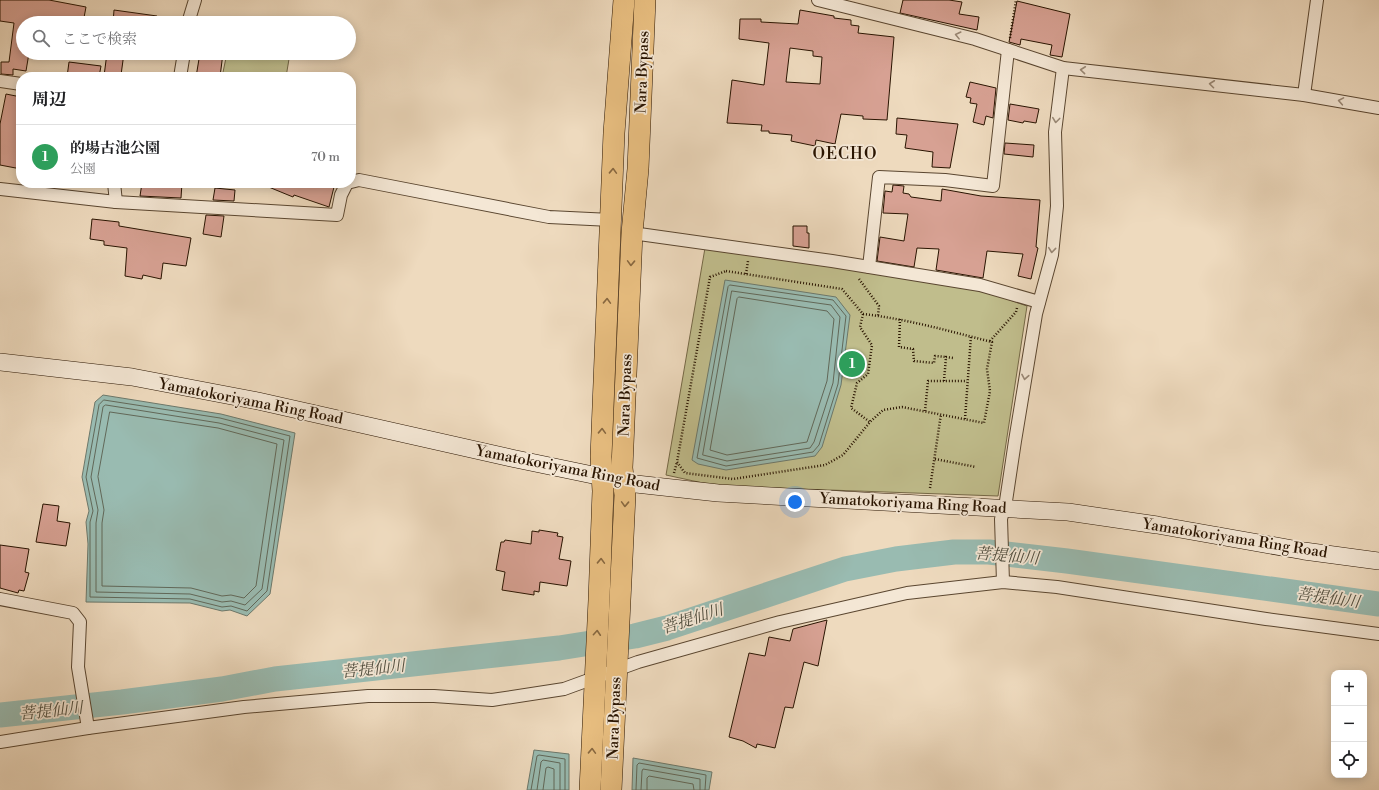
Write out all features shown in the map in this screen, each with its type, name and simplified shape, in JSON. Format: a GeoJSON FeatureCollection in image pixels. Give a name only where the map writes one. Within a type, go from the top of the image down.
{"type":"FeatureCollection","features":[{"type":"Feature","properties":{"kind":"highway","name":"Nara Bypass"},"geometry":{"type":"LineString","coordinates":[[590,790],[599,600],[602,478],[600,457],[614,132],[624,0]]}},
{"type":"Feature","properties":{"kind":"highway","name":"Nara Bypass"},"geometry":{"type":"LineString","coordinates":[[611,790],[625,495],[622,468],[632,233],[638,168],[645,0]]}},
{"type":"Feature","properties":{"kind":"main road","name":"Yamatokoriyama Ring Road"},"geometry":{"type":"LineString","coordinates":[[0,362],[132,377],[258,401],[623,482],[718,493],[1002,514],[1068,512],[1106,517],[1304,551],[1379,561]]}},
{"type":"Feature","properties":{"kind":"street"},"geometry":{"type":"LineString","coordinates":[[190,16],[195,0]]}},
{"type":"Feature","properties":{"kind":"street"},"geometry":{"type":"LineString","coordinates":[[818,0],[975,39],[1062,68],[1304,95],[1379,108]]}},
{"type":"Feature","properties":{"kind":"street"},"geometry":{"type":"LineString","coordinates":[[1304,95],[1317,0]]}},
{"type":"Feature","properties":{"kind":"street"},"geometry":{"type":"LineString","coordinates":[[864,270],[879,177],[945,180],[993,186],[1008,50]]}},
{"type":"Feature","properties":{"kind":"street"},"geometry":{"type":"LineString","coordinates":[[181,72],[183,60]]}},
{"type":"Feature","properties":{"kind":"street"},"geometry":{"type":"LineString","coordinates":[[1003,578],[1002,514],[1006,501],[1014,441],[1039,302],[1052,256],[1056,206],[1055,132],[1062,68]]}},
{"type":"Feature","properties":{"kind":"street"},"geometry":{"type":"LineString","coordinates":[[0,81],[16,83]]}},
{"type":"Feature","properties":{"kind":"street"},"geometry":{"type":"LineString","coordinates":[[356,181],[549,216],[611,220]]}},
{"type":"Feature","properties":{"kind":"street"},"geometry":{"type":"LineString","coordinates":[[115,188],[116,202]]}},
{"type":"Feature","properties":{"kind":"street"},"geometry":{"type":"LineString","coordinates":[[0,189],[116,202],[337,215],[341,195],[344,188]]}},
{"type":"Feature","properties":{"kind":"street"},"geometry":{"type":"LineString","coordinates":[[632,233],[864,270],[980,285],[1039,302]]}},
{"type":"Feature","properties":{"kind":"street"},"geometry":{"type":"LineString","coordinates":[[0,742],[87,725],[244,707],[368,696],[434,696],[492,700],[564,689],[595,673],[616,666],[780,622],[907,593],[1003,578],[1266,619],[1379,634]]}},
{"type":"Feature","properties":{"kind":"street"},"geometry":{"type":"LineString","coordinates":[[0,599],[73,613],[80,622],[78,667],[87,725]]}},
{"type":"Feature","properties":{"kind":"path"},"geometry":{"type":"LineString","coordinates":[[1008,50],[1016,0]]}},
{"type":"Feature","properties":{"kind":"path"},"geometry":{"type":"LineString","coordinates":[[864,270],[859,279],[879,306],[878,316]]}},
{"type":"Feature","properties":{"kind":"path"},"geometry":{"type":"LineString","coordinates":[[673,476],[677,462],[710,277],[726,271],[842,289],[862,314],[900,319],[992,342],[987,369],[990,391],[984,423],[902,407],[883,410],[870,422],[843,455],[825,465],[733,480],[685,473],[677,462]]}},
{"type":"Feature","properties":{"kind":"path"},"geometry":{"type":"LineString","coordinates":[[989,341],[1016,312],[1019,303]]}},
{"type":"Feature","properties":{"kind":"path"},"geometry":{"type":"LineString","coordinates":[[862,314],[860,327],[872,345],[868,374],[857,383],[851,408],[870,422]]}},
{"type":"Feature","properties":{"kind":"path"},"geometry":{"type":"LineString","coordinates":[[900,319],[899,347],[913,349],[914,361],[934,364],[935,356],[953,358]]}},
{"type":"Feature","properties":{"kind":"path"},"geometry":{"type":"LineString","coordinates":[[965,419],[971,336]]}},
{"type":"Feature","properties":{"kind":"path"},"geometry":{"type":"LineString","coordinates":[[944,381],[946,357]]}},
{"type":"Feature","properties":{"kind":"path"},"geometry":{"type":"LineString","coordinates":[[925,411],[928,381],[967,381]]}},
{"type":"Feature","properties":{"kind":"path"},"geometry":{"type":"LineString","coordinates":[[930,488],[941,414]]}},
{"type":"Feature","properties":{"kind":"path"},"geometry":{"type":"LineString","coordinates":[[934,459],[976,467]]}},
{"type":"Feature","properties":{"kind":"shaded area"},"geometry":{"type":"Polygon","coordinates":[[[226,60],[289,60],[287,72],[223,72],[226,60]]]}},
{"type":"Feature","properties":{"kind":"shaded area"},"geometry":{"type":"Polygon","coordinates":[[[705,248],[749,253],[981,290],[1027,306],[998,496],[717,486],[666,475],[705,248]]]}},
{"type":"Feature","properties":{"kind":"water"},"geometry":{"type":"Polygon","coordinates":[[[725,280],[836,297],[850,315],[841,385],[822,447],[815,456],[726,470],[698,464],[692,460],[725,280]]]}},
{"type":"Feature","properties":{"kind":"water"},"geometry":{"type":"Polygon","coordinates":[[[103,395],[221,414],[295,433],[270,594],[247,616],[230,610],[222,611],[190,603],[86,602],[88,544],[86,522],[89,511],[82,477],[95,402],[103,395]]]}},
{"type":"Feature","properties":{"kind":"water"},"geometry":{"type":"Polygon","coordinates":[[[534,750],[569,754],[569,790],[527,790],[534,750]]]}},
{"type":"Feature","properties":{"kind":"water"},"geometry":{"type":"Polygon","coordinates":[[[633,758],[712,772],[709,790],[632,790],[633,758]]]}},
{"type":"Feature","properties":{"kind":"building"},"geometry":{"type":"Polygon","coordinates":[[[0,0],[49,0],[86,7],[84,16],[16,16],[16,60],[28,60],[26,71],[13,69],[13,75],[1,74],[1,62],[9,62],[14,23],[0,21],[0,0]]]}},
{"type":"Feature","properties":{"kind":"building"},"geometry":{"type":"Polygon","coordinates":[[[903,0],[949,0],[962,2],[959,14],[979,17],[977,30],[900,13],[903,0]]]}},
{"type":"Feature","properties":{"kind":"building"},"geometry":{"type":"Polygon","coordinates":[[[1017,1],[1070,14],[1062,57],[1050,55],[1052,45],[1021,39],[1020,45],[1009,42],[1017,1]]]}},
{"type":"Feature","properties":{"kind":"building"},"geometry":{"type":"Polygon","coordinates":[[[114,10],[157,16],[114,16],[114,10]]]}},
{"type":"Feature","properties":{"kind":"building"},"geometry":{"type":"Polygon","coordinates":[[[800,10],[834,16],[834,18],[851,20],[851,25],[859,26],[858,33],[894,37],[887,120],[863,119],[863,116],[841,114],[835,144],[816,140],[815,146],[791,141],[792,135],[761,131],[762,125],[727,123],[732,80],[764,85],[769,43],[739,39],[740,19],[761,19],[761,22],[798,24],[800,10]],[[790,48],[786,82],[820,84],[822,57],[813,56],[813,51],[790,48]]]}},
{"type":"Feature","properties":{"kind":"building"},"geometry":{"type":"Polygon","coordinates":[[[106,60],[123,60],[121,72],[105,72],[106,60]]]}},
{"type":"Feature","properties":{"kind":"building"},"geometry":{"type":"Polygon","coordinates":[[[199,60],[222,60],[221,72],[197,72],[199,60]]]}},
{"type":"Feature","properties":{"kind":"building"},"geometry":{"type":"Polygon","coordinates":[[[69,62],[101,66],[100,72],[68,72],[69,62]]]}},
{"type":"Feature","properties":{"kind":"building"},"geometry":{"type":"Polygon","coordinates":[[[970,82],[996,88],[993,118],[986,116],[984,125],[973,122],[977,104],[970,103],[971,98],[966,97],[970,82]]]}},
{"type":"Feature","properties":{"kind":"building"},"geometry":{"type":"Polygon","coordinates":[[[6,94],[16,96],[16,168],[0,165],[0,124],[6,94]]]}},
{"type":"Feature","properties":{"kind":"building"},"geometry":{"type":"Polygon","coordinates":[[[1010,104],[1039,109],[1036,123],[1024,121],[1023,123],[1008,120],[1010,104]]]}},
{"type":"Feature","properties":{"kind":"building"},"geometry":{"type":"Polygon","coordinates":[[[897,118],[958,124],[950,168],[932,167],[933,152],[905,148],[907,135],[896,134],[897,118]]]}},
{"type":"Feature","properties":{"kind":"building"},"geometry":{"type":"Polygon","coordinates":[[[1005,143],[1034,145],[1033,157],[1004,154],[1005,143]]]}},
{"type":"Feature","properties":{"kind":"building"},"geometry":{"type":"Polygon","coordinates":[[[893,185],[904,186],[903,193],[909,194],[911,197],[941,201],[942,189],[981,196],[1040,200],[1036,247],[1038,248],[1031,279],[1018,276],[1023,254],[987,251],[983,278],[936,270],[939,249],[917,248],[914,267],[877,261],[880,237],[904,241],[908,214],[883,213],[885,191],[892,192],[893,185]]]}},
{"type":"Feature","properties":{"kind":"building"},"geometry":{"type":"Polygon","coordinates":[[[141,188],[182,188],[181,198],[140,196],[141,188]]]}},
{"type":"Feature","properties":{"kind":"building"},"geometry":{"type":"Polygon","coordinates":[[[215,188],[235,190],[234,201],[213,200],[215,188]]]}},
{"type":"Feature","properties":{"kind":"building"},"geometry":{"type":"Polygon","coordinates":[[[271,188],[334,188],[329,207],[294,195],[293,197],[271,188]]]}},
{"type":"Feature","properties":{"kind":"building"},"geometry":{"type":"Polygon","coordinates":[[[206,215],[224,216],[221,237],[203,234],[206,215]]]}},
{"type":"Feature","properties":{"kind":"building"},"geometry":{"type":"Polygon","coordinates":[[[92,219],[119,222],[119,226],[191,238],[186,266],[163,263],[161,279],[143,275],[142,279],[125,276],[127,248],[104,245],[104,241],[90,239],[92,219]]]}},
{"type":"Feature","properties":{"kind":"building"},"geometry":{"type":"Polygon","coordinates":[[[793,226],[807,226],[807,233],[809,233],[809,248],[793,246],[793,226]]]}},
{"type":"Feature","properties":{"kind":"building"},"geometry":{"type":"Polygon","coordinates":[[[43,504],[59,506],[57,521],[70,523],[66,546],[36,542],[43,504]]]}},
{"type":"Feature","properties":{"kind":"building"},"geometry":{"type":"Polygon","coordinates":[[[539,530],[558,533],[557,536],[563,537],[559,559],[571,561],[567,586],[540,582],[539,592],[534,591],[534,595],[502,590],[505,572],[496,570],[501,542],[504,542],[505,540],[531,544],[532,531],[539,532],[539,530]]]}},
{"type":"Feature","properties":{"kind":"building"},"geometry":{"type":"Polygon","coordinates":[[[0,545],[29,549],[25,572],[29,573],[24,591],[19,590],[18,593],[0,588],[0,545]]]}},
{"type":"Feature","properties":{"kind":"building"},"geometry":{"type":"Polygon","coordinates":[[[827,620],[818,666],[804,662],[793,708],[785,707],[775,748],[757,744],[756,748],[743,741],[729,737],[749,653],[765,656],[769,637],[790,641],[793,629],[827,620]]]}},
{"type":"Feature","properties":{"kind":"waterway","name":"菩提仙川"},"geometry":{"type":"LineString","coordinates":[[0,715],[122,702],[222,689],[275,679],[559,648],[635,636],[667,628],[845,569],[896,559],[954,552],[989,552],[1067,561],[1379,604]]}},
{"type":"Feature","properties":{"kind":"place","name":"的場古池公園"},"geometry":{"type":"Point","coordinates":[852,364]}},
{"type":"Feature","properties":{"kind":"district","name":"OECHO"},"geometry":{"type":"Point","coordinates":[845,153]}}]}
